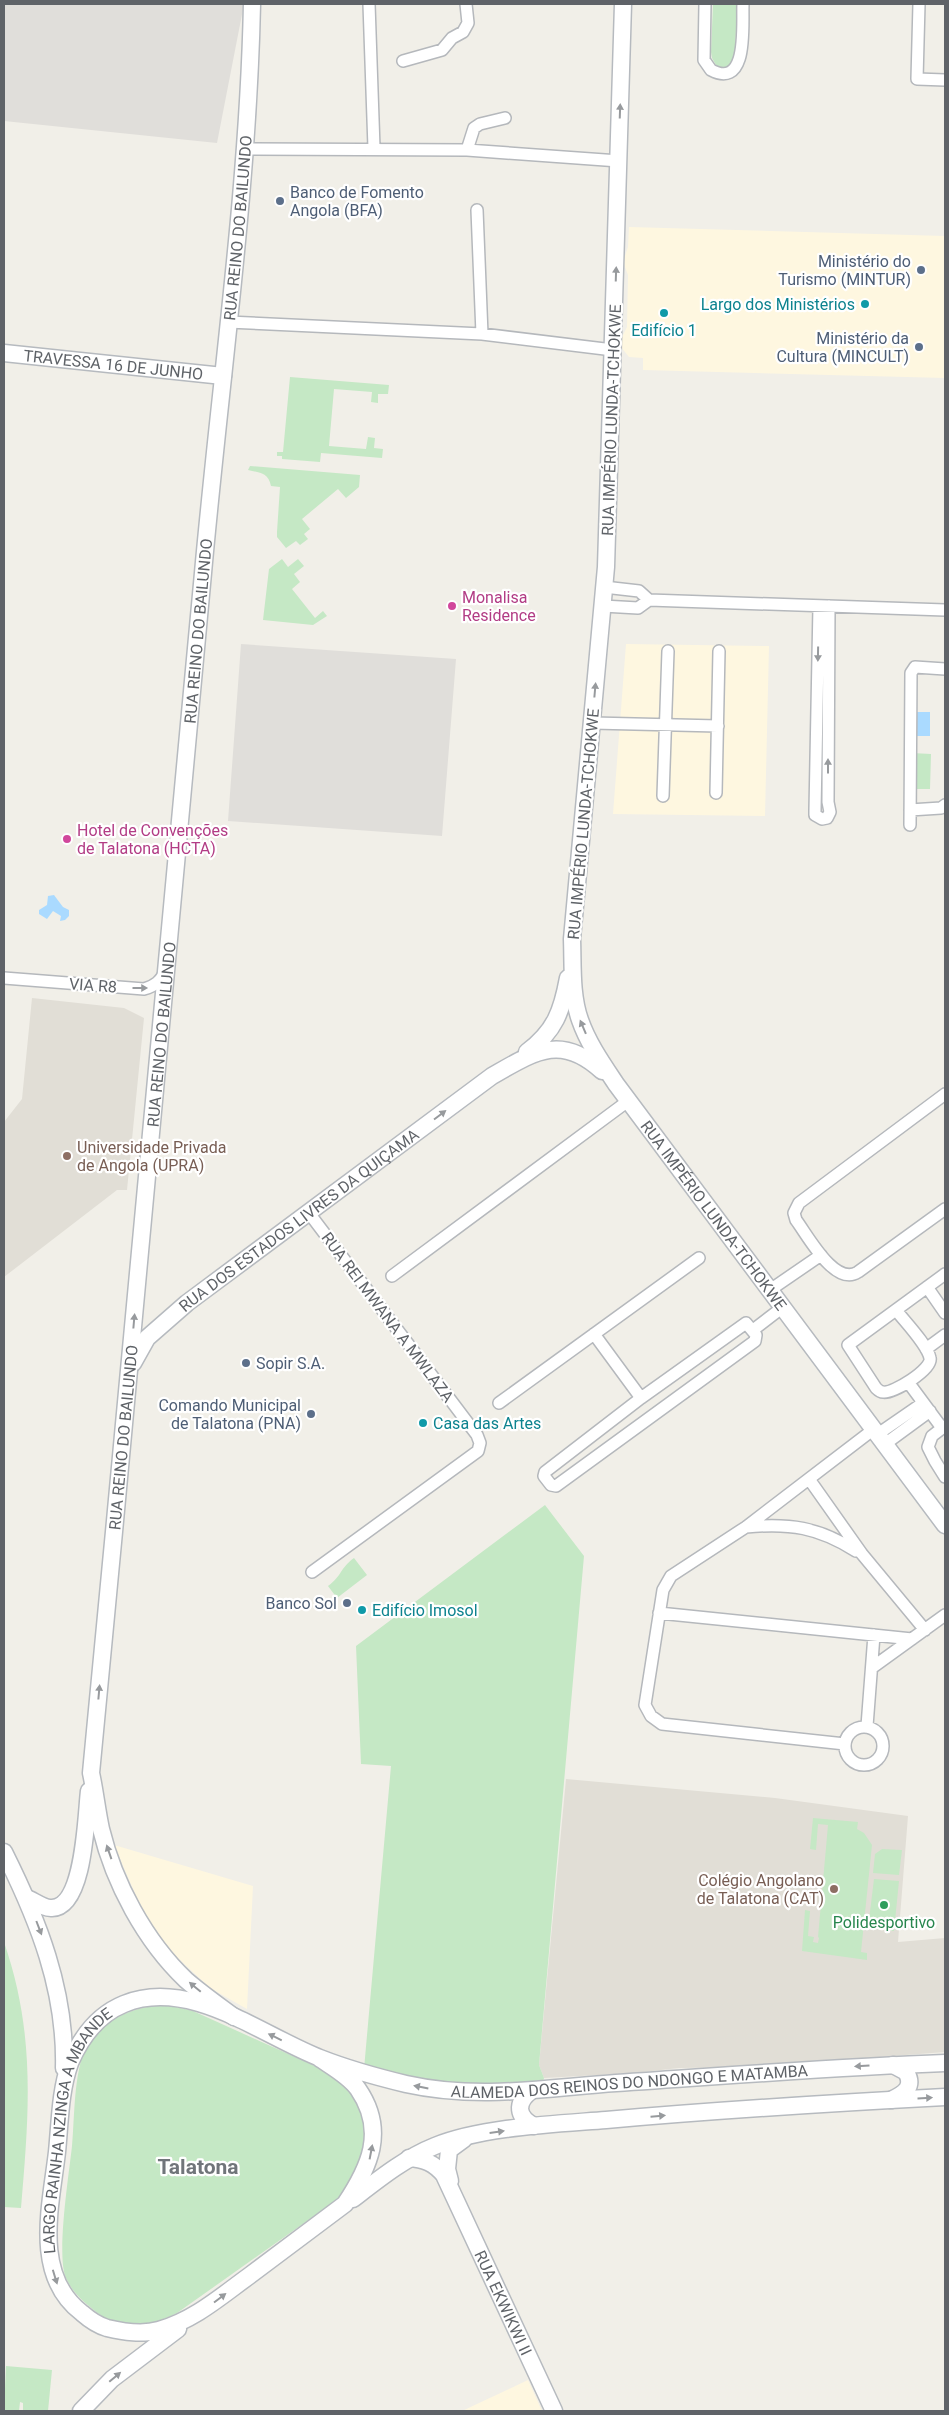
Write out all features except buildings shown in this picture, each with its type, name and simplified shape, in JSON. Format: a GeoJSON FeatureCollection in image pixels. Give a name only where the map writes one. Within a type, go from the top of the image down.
{"type":"FeatureCollection","features":[{"type":"Feature","properties":{"kind":"main road","name":"RUA REINO DO BAILUNDO"},"geometry":{"type":"LineString","coordinates":[[234,2017],[186,1980],[170,1963],[133,1908],[119,1880],[101,1829],[91,1773],[244,149],[250,75],[252,4]]}},
{"type":"Feature","properties":{"kind":"main road"},"geometry":{"type":"LineString","coordinates":[[250,75],[256,4]]}},
{"type":"Feature","properties":{"kind":"main road","name":"RUA IMPÉRIO LUNDA-TCHOKWE"},"geometry":{"type":"LineString","coordinates":[[623,4],[603,606],[572,939],[575,996],[579,1018],[591,1046],[616,1084],[945,1525]]}},
{"type":"Feature","properties":{"kind":"main road","name":"TRAVESSA 16 DE JUNHO"},"geometry":{"type":"LineString","coordinates":[[4,353],[223,376]]}},
{"type":"Feature","properties":{"kind":"main road","name":"RUA DOS ESTADOS LIVRES DA QUIÇAMA"},"geometry":{"type":"LineString","coordinates":[[128,1382],[139,1351],[156,1329],[545,1036],[558,1018],[569,975],[572,939]]}},
{"type":"Feature","properties":{"kind":"main road","name":"RUA DOS ESTADOS LIVRES DA QUIÇAMA"},"geometry":{"type":"LineString","coordinates":[[492,1076],[531,1054],[559,1048],[575,1051],[592,1062],[616,1084]]}},
{"type":"Feature","properties":{"kind":"main road"},"geometry":{"type":"LineString","coordinates":[[27,1898],[50,1909],[60,1907],[69,1899],[80,1872],[91,1773]]}},
{"type":"Feature","properties":{"kind":"main road"},"geometry":{"type":"LineString","coordinates":[[4,1852],[27,1898],[53,1972],[65,2048],[64,2080]]}},
{"type":"Feature","properties":{"kind":"main road","name":"LARGO RAINHA NZINGA A MBANDE"},"geometry":{"type":"LineString","coordinates":[[176,1996],[234,2017],[319,2058],[349,2079],[358,2089],[372,2123],[372,2153],[358,2184],[345,2204],[195,2316],[156,2331],[128,2332],[97,2325],[71,2305],[57,2285],[49,2258],[48,2232],[64,2080],[74,2054],[88,2030],[101,2017],[128,2002],[145,1997],[176,1996]]}},
{"type":"Feature","properties":{"kind":"main road","name":"ALAMEDA DOS REINOS DO NDONGO E MATAMBA"},"geometry":{"type":"LineString","coordinates":[[319,2058],[375,2076],[425,2088],[473,2093],[531,2091],[600,2084],[945,2063]]}},
{"type":"Feature","properties":{"kind":"main road"},"geometry":{"type":"LineString","coordinates":[[891,2100],[904,2094],[910,2082],[906,2072],[893,2065]]}},
{"type":"Feature","properties":{"kind":"main road"},"geometry":{"type":"LineString","coordinates":[[531,2091],[523,2098],[519,2109],[522,2117],[534,2126]]}},
{"type":"Feature","properties":{"kind":"main road","name":"ALAMEDA DOS REINOS DO NDONGO E MATAMBA"},"geometry":{"type":"LineString","coordinates":[[345,2204],[408,2158],[437,2145],[469,2136],[534,2126],[732,2108],[945,2097]]}},
{"type":"Feature","properties":{"kind":"main road","name":"RUA EKWIKWI II"},"geometry":{"type":"LineString","coordinates":[[453,2196],[447,2169],[447,2157],[454,2144],[469,2136]]}},
{"type":"Feature","properties":{"kind":"main road","name":"RUA EKWIKWI II"},"geometry":{"type":"LineString","coordinates":[[408,2158],[420,2158],[438,2168],[444,2174],[554,2411]]}},
{"type":"Feature","properties":{"kind":"main road"},"geometry":{"type":"LineString","coordinates":[[81,2411],[112,2379],[195,2316]]}},
{"type":"Feature","properties":{"kind":"street"},"geometry":{"type":"LineString","coordinates":[[369,4],[374,148]]}},
{"type":"Feature","properties":{"kind":"street"},"geometry":{"type":"LineString","coordinates":[[403,61],[442,50],[452,38],[463,32],[468,23],[466,4]]}},
{"type":"Feature","properties":{"kind":"street"},"geometry":{"type":"LineString","coordinates":[[705,4],[704,60],[711,70],[723,74],[734,70],[740,60],[742,4]]}},
{"type":"Feature","properties":{"kind":"street"},"geometry":{"type":"LineString","coordinates":[[919,4],[916,79],[945,80]]}},
{"type":"Feature","properties":{"kind":"street"},"geometry":{"type":"LineString","coordinates":[[467,150],[474,128],[480,124],[505,118]]}},
{"type":"Feature","properties":{"kind":"street"},"geometry":{"type":"LineString","coordinates":[[244,149],[374,148],[467,150],[619,161]]}},
{"type":"Feature","properties":{"kind":"street"},"geometry":{"type":"LineString","coordinates":[[477,210],[482,334]]}},
{"type":"Feature","properties":{"kind":"street"},"geometry":{"type":"LineString","coordinates":[[228,322],[482,334],[613,350]]}},
{"type":"Feature","properties":{"kind":"street"},"geometry":{"type":"LineString","coordinates":[[604,587],[639,591],[649,600]]}},
{"type":"Feature","properties":{"kind":"street"},"geometry":{"type":"LineString","coordinates":[[603,606],[638,608],[649,600],[945,610]]}},
{"type":"Feature","properties":{"kind":"street"},"geometry":{"type":"LineString","coordinates":[[824,606],[828,804],[830,812],[827,818],[822,820],[815,815],[814,810],[824,606]]}},
{"type":"Feature","properties":{"kind":"street"},"geometry":{"type":"LineString","coordinates":[[663,796],[668,651]]}},
{"type":"Feature","properties":{"kind":"street"},"geometry":{"type":"LineString","coordinates":[[716,793],[719,651]]}},
{"type":"Feature","properties":{"kind":"street"},"geometry":{"type":"LineString","coordinates":[[910,825],[911,673],[915,667],[945,669]]}},
{"type":"Feature","properties":{"kind":"street"},"geometry":{"type":"LineString","coordinates":[[592,723],[718,726]]}},
{"type":"Feature","properties":{"kind":"street"},"geometry":{"type":"LineString","coordinates":[[910,810],[941,808],[945,805]]}},
{"type":"Feature","properties":{"kind":"street","name":"VIA R8"},"geometry":{"type":"LineString","coordinates":[[4,978],[144,989],[152,987],[159,982],[168,963]]}},
{"type":"Feature","properties":{"kind":"street"},"geometry":{"type":"LineString","coordinates":[[945,1094],[796,1206],[794,1212],[796,1220],[821,1255],[838,1273],[854,1275],[945,1208]]}},
{"type":"Feature","properties":{"kind":"street"},"geometry":{"type":"LineString","coordinates":[[392,1276],[628,1100]]}},
{"type":"Feature","properties":{"kind":"street","name":"RUA REI MWANA A MWLAZA"},"geometry":{"type":"LineString","coordinates":[[309,1213],[477,1435],[480,1443],[478,1451],[312,1572]]}},
{"type":"Feature","properties":{"kind":"street"},"geometry":{"type":"LineString","coordinates":[[770,1290],[821,1255]]}},
{"type":"Feature","properties":{"kind":"street"},"geometry":{"type":"LineString","coordinates":[[499,1403],[699,1258]]}},
{"type":"Feature","properties":{"kind":"street"},"geometry":{"type":"LineString","coordinates":[[896,1310],[931,1358],[928,1368],[892,1391],[883,1392],[876,1388],[848,1348],[849,1342],[945,1274]]}},
{"type":"Feature","properties":{"kind":"street"},"geometry":{"type":"LineString","coordinates":[[926,1287],[945,1313]]}},
{"type":"Feature","properties":{"kind":"street"},"geometry":{"type":"LineString","coordinates":[[753,1330],[783,1307]]}},
{"type":"Feature","properties":{"kind":"street"},"geometry":{"type":"LineString","coordinates":[[746,1323],[753,1330],[757,1338],[755,1341],[556,1486],[552,1486],[544,1476],[545,1472],[641,1398],[742,1325],[746,1323]]}},
{"type":"Feature","properties":{"kind":"street"},"geometry":{"type":"LineString","coordinates":[[594,1334],[641,1398]]}},
{"type":"Feature","properties":{"kind":"street"},"geometry":{"type":"LineString","coordinates":[[926,1349],[945,1335]]}},
{"type":"Feature","properties":{"kind":"street"},"geometry":{"type":"LineString","coordinates":[[908,1382],[926,1407],[944,1427],[932,1436],[928,1447],[945,1477]]}},
{"type":"Feature","properties":{"kind":"street"},"geometry":{"type":"LineString","coordinates":[[845,1744],[662,1724],[651,1716],[645,1705],[663,1590],[671,1576],[746,1527],[809,1479],[926,1407]]}},
{"type":"Feature","properties":{"kind":"street"},"geometry":{"type":"LineString","coordinates":[[809,1479],[862,1554],[925,1630]]}},
{"type":"Feature","properties":{"kind":"street"},"geometry":{"type":"LineString","coordinates":[[746,1527],[779,1524],[816,1530],[837,1539],[862,1554]]}},
{"type":"Feature","properties":{"kind":"street"},"geometry":{"type":"LineString","coordinates":[[659,1613],[912,1640]]}},
{"type":"Feature","properties":{"kind":"street"},"geometry":{"type":"LineString","coordinates":[[873,1667],[945,1615]]}},
{"type":"Feature","properties":{"kind":"street"},"geometry":{"type":"LineString","coordinates":[[867,1726],[874,1635]]}},
{"type":"Feature","properties":{"kind":"street"},"geometry":{"type":"LineString","coordinates":[[860,1726],[867,1726],[874,1728],[883,1738],[884,1745],[877,1760],[866,1765],[859,1765],[847,1754],[845,1744],[851,1731],[860,1726]]}},
{"type":"Feature","properties":{"kind":"shaded area"},"geometry":{"type":"Polygon","coordinates":[[[4,4],[244,4],[217,143],[4,121],[4,4]]]}},
{"type":"Feature","properties":{"kind":"shaded area"},"geometry":{"type":"Polygon","coordinates":[[[629,227],[945,236],[945,378],[643,370],[643,358],[629,357],[621,347],[621,339],[627,327],[628,275],[623,262],[628,247],[629,227]]]}},
{"type":"Feature","properties":{"kind":"shaded area"},"geometry":{"type":"Polygon","coordinates":[[[241,644],[456,659],[442,836],[228,821],[241,644]]]}},
{"type":"Feature","properties":{"kind":"shaded area"},"geometry":{"type":"Polygon","coordinates":[[[626,644],[769,646],[765,816],[613,814],[626,644]]]}},
{"type":"Feature","properties":{"kind":"shaded area","name":"Universidade Privada de Angola (UPRA)"},"geometry":{"type":"Polygon","coordinates":[[[32,998],[124,1008],[144,1018],[127,1190],[117,1190],[4,1277],[4,1122],[22,1099],[32,998]]]}},
{"type":"Feature","properties":{"kind":"shaded area"},"geometry":{"type":"Polygon","coordinates":[[[566,1779],[775,1798],[908,1816],[898,1942],[945,1938],[945,2052],[749,2067],[679,2068],[634,2073],[544,2078],[539,2065],[566,1779]]]}},
{"type":"Feature","properties":{"kind":"shaded area"},"geometry":{"type":"Polygon","coordinates":[[[114,1845],[253,1886],[247,2009],[210,1988],[166,1947],[150,1924],[114,1845]]]}},
{"type":"Feature","properties":{"kind":"shaded area"},"geometry":{"type":"Polygon","coordinates":[[[528,2380],[542,2411],[462,2411],[528,2380]]]}},
{"type":"Feature","properties":{"kind":"green space"},"geometry":{"type":"Polygon","coordinates":[[[713,4],[737,4],[735,59],[728,67],[717,67],[712,58],[713,4]]]}},
{"type":"Feature","properties":{"kind":"green space"},"geometry":{"type":"Polygon","coordinates":[[[290,377],[389,385],[388,394],[378,394],[378,403],[371,402],[372,392],[334,389],[329,446],[366,449],[368,437],[375,438],[374,448],[383,449],[382,458],[321,453],[320,462],[282,459],[282,456],[277,456],[277,452],[283,452],[290,377]]]}},
{"type":"Feature","properties":{"kind":"green space"},"geometry":{"type":"Polygon","coordinates":[[[250,466],[360,475],[359,487],[346,498],[338,489],[302,519],[310,529],[304,534],[308,539],[300,545],[296,541],[286,548],[277,537],[280,487],[271,486],[268,478],[263,474],[248,470],[250,466]]]}},
{"type":"Feature","properties":{"kind":"green space"},"geometry":{"type":"Polygon","coordinates":[[[282,559],[288,567],[298,559],[304,566],[294,574],[300,582],[292,589],[315,618],[323,611],[327,616],[313,625],[263,620],[269,569],[282,559]]]}},
{"type":"Feature","properties":{"kind":"green space"},"geometry":{"type":"Polygon","coordinates":[[[912,753],[931,754],[930,789],[912,789],[912,753]]]}},
{"type":"Feature","properties":{"kind":"green space"},"geometry":{"type":"Polygon","coordinates":[[[545,1505],[584,1556],[539,2065],[544,2078],[542,2085],[468,2087],[364,2069],[391,1766],[361,1764],[356,1646],[545,1505]]]}},
{"type":"Feature","properties":{"kind":"green space"},"geometry":{"type":"Polygon","coordinates":[[[354,1558],[367,1575],[337,1598],[328,1586],[354,1558]]]}},
{"type":"Feature","properties":{"kind":"green space"},"geometry":{"type":"Polygon","coordinates":[[[813,1818],[858,1822],[857,1829],[864,1833],[872,1845],[861,1952],[867,1953],[867,1960],[802,1951],[805,1910],[810,1911],[808,1936],[814,1937],[813,1942],[818,1943],[819,1938],[828,1825],[818,1824],[816,1850],[810,1849],[813,1818]]]}},
{"type":"Feature","properties":{"kind":"green space"},"geometry":{"type":"Polygon","coordinates":[[[882,1849],[902,1850],[899,1875],[873,1873],[875,1854],[882,1849]]]}},
{"type":"Feature","properties":{"kind":"green space","name":"Polidesportivo"},"geometry":{"type":"Polygon","coordinates":[[[874,1879],[899,1881],[894,1931],[868,1928],[874,1879]]]}},
{"type":"Feature","properties":{"kind":"green space"},"geometry":{"type":"Polygon","coordinates":[[[4,1942],[14,1976],[26,2042],[28,2107],[21,2208],[4,2207],[4,1942]]]}},
{"type":"Feature","properties":{"kind":"green space"},"geometry":{"type":"Polygon","coordinates":[[[164,2004],[193,2011],[335,2075],[359,2102],[367,2130],[360,2164],[341,2197],[177,2313],[138,2326],[119,2324],[99,2314],[76,2294],[66,2278],[63,2267],[62,2252],[66,2194],[78,2075],[85,2049],[91,2039],[106,2024],[124,2014],[164,2004]]]}},
{"type":"Feature","properties":{"kind":"green space"},"geometry":{"type":"Polygon","coordinates":[[[6,2366],[52,2370],[48,2411],[23,2411],[23,2403],[20,2402],[19,2411],[4,2411],[6,2366]]]}},
{"type":"Feature","properties":{"kind":"water"},"geometry":{"type":"Polygon","coordinates":[[[916,712],[930,712],[930,736],[916,736],[916,712]]]}},
{"type":"Feature","properties":{"kind":"water"},"geometry":{"type":"Polygon","coordinates":[[[54,895],[63,907],[69,910],[69,916],[65,920],[60,921],[61,916],[53,911],[47,919],[39,914],[39,910],[47,905],[48,896],[54,895]]]}},
{"type":"Feature","properties":{"kind":"place","name":"Banco de Fomento Angola (BFA)"},"geometry":{"type":"Point","coordinates":[280,201]}},
{"type":"Feature","properties":{"kind":"place","name":"Ministério do Turismo (MINTUR)"},"geometry":{"type":"Point","coordinates":[921,270]}},
{"type":"Feature","properties":{"kind":"place","name":"Largo dos Ministérios"},"geometry":{"type":"Point","coordinates":[865,304]}},
{"type":"Feature","properties":{"kind":"place","name":"Edifício 1"},"geometry":{"type":"Point","coordinates":[664,313]}},
{"type":"Feature","properties":{"kind":"place","name":"Ministério da Cultura (MINCULT)"},"geometry":{"type":"Point","coordinates":[919,347]}},
{"type":"Feature","properties":{"kind":"place","name":"Monalisa Residence"},"geometry":{"type":"Point","coordinates":[452,606]}},
{"type":"Feature","properties":{"kind":"place","name":"Hotel de Convenções de Talatona (HCTA)"},"geometry":{"type":"Point","coordinates":[67,839]}},
{"type":"Feature","properties":{"kind":"place","name":"Universidade Privada de Angola (UPRA)"},"geometry":{"type":"Point","coordinates":[67,1156]}},
{"type":"Feature","properties":{"kind":"place","name":"Sopir S.A."},"geometry":{"type":"Point","coordinates":[246,1363]}},
{"type":"Feature","properties":{"kind":"place","name":"Comando Municipal de Talatona (PNA)"},"geometry":{"type":"Point","coordinates":[311,1414]}},
{"type":"Feature","properties":{"kind":"place","name":"Casa das Artes"},"geometry":{"type":"Point","coordinates":[423,1423]}},
{"type":"Feature","properties":{"kind":"place","name":"Banco Sol"},"geometry":{"type":"Point","coordinates":[347,1603]}},
{"type":"Feature","properties":{"kind":"place","name":"Edifício Imosol"},"geometry":{"type":"Point","coordinates":[362,1610]}},
{"type":"Feature","properties":{"kind":"place","name":"Colégio Angolano de Talatona (CAT)"},"geometry":{"type":"Point","coordinates":[834,1889]}},
{"type":"Feature","properties":{"kind":"place","name":"Polidesportivo"},"geometry":{"type":"Point","coordinates":[884,1905]}},
{"type":"Feature","properties":{"kind":"district","name":"Talatona"},"geometry":{"type":"Point","coordinates":[198,2167]}}]}
